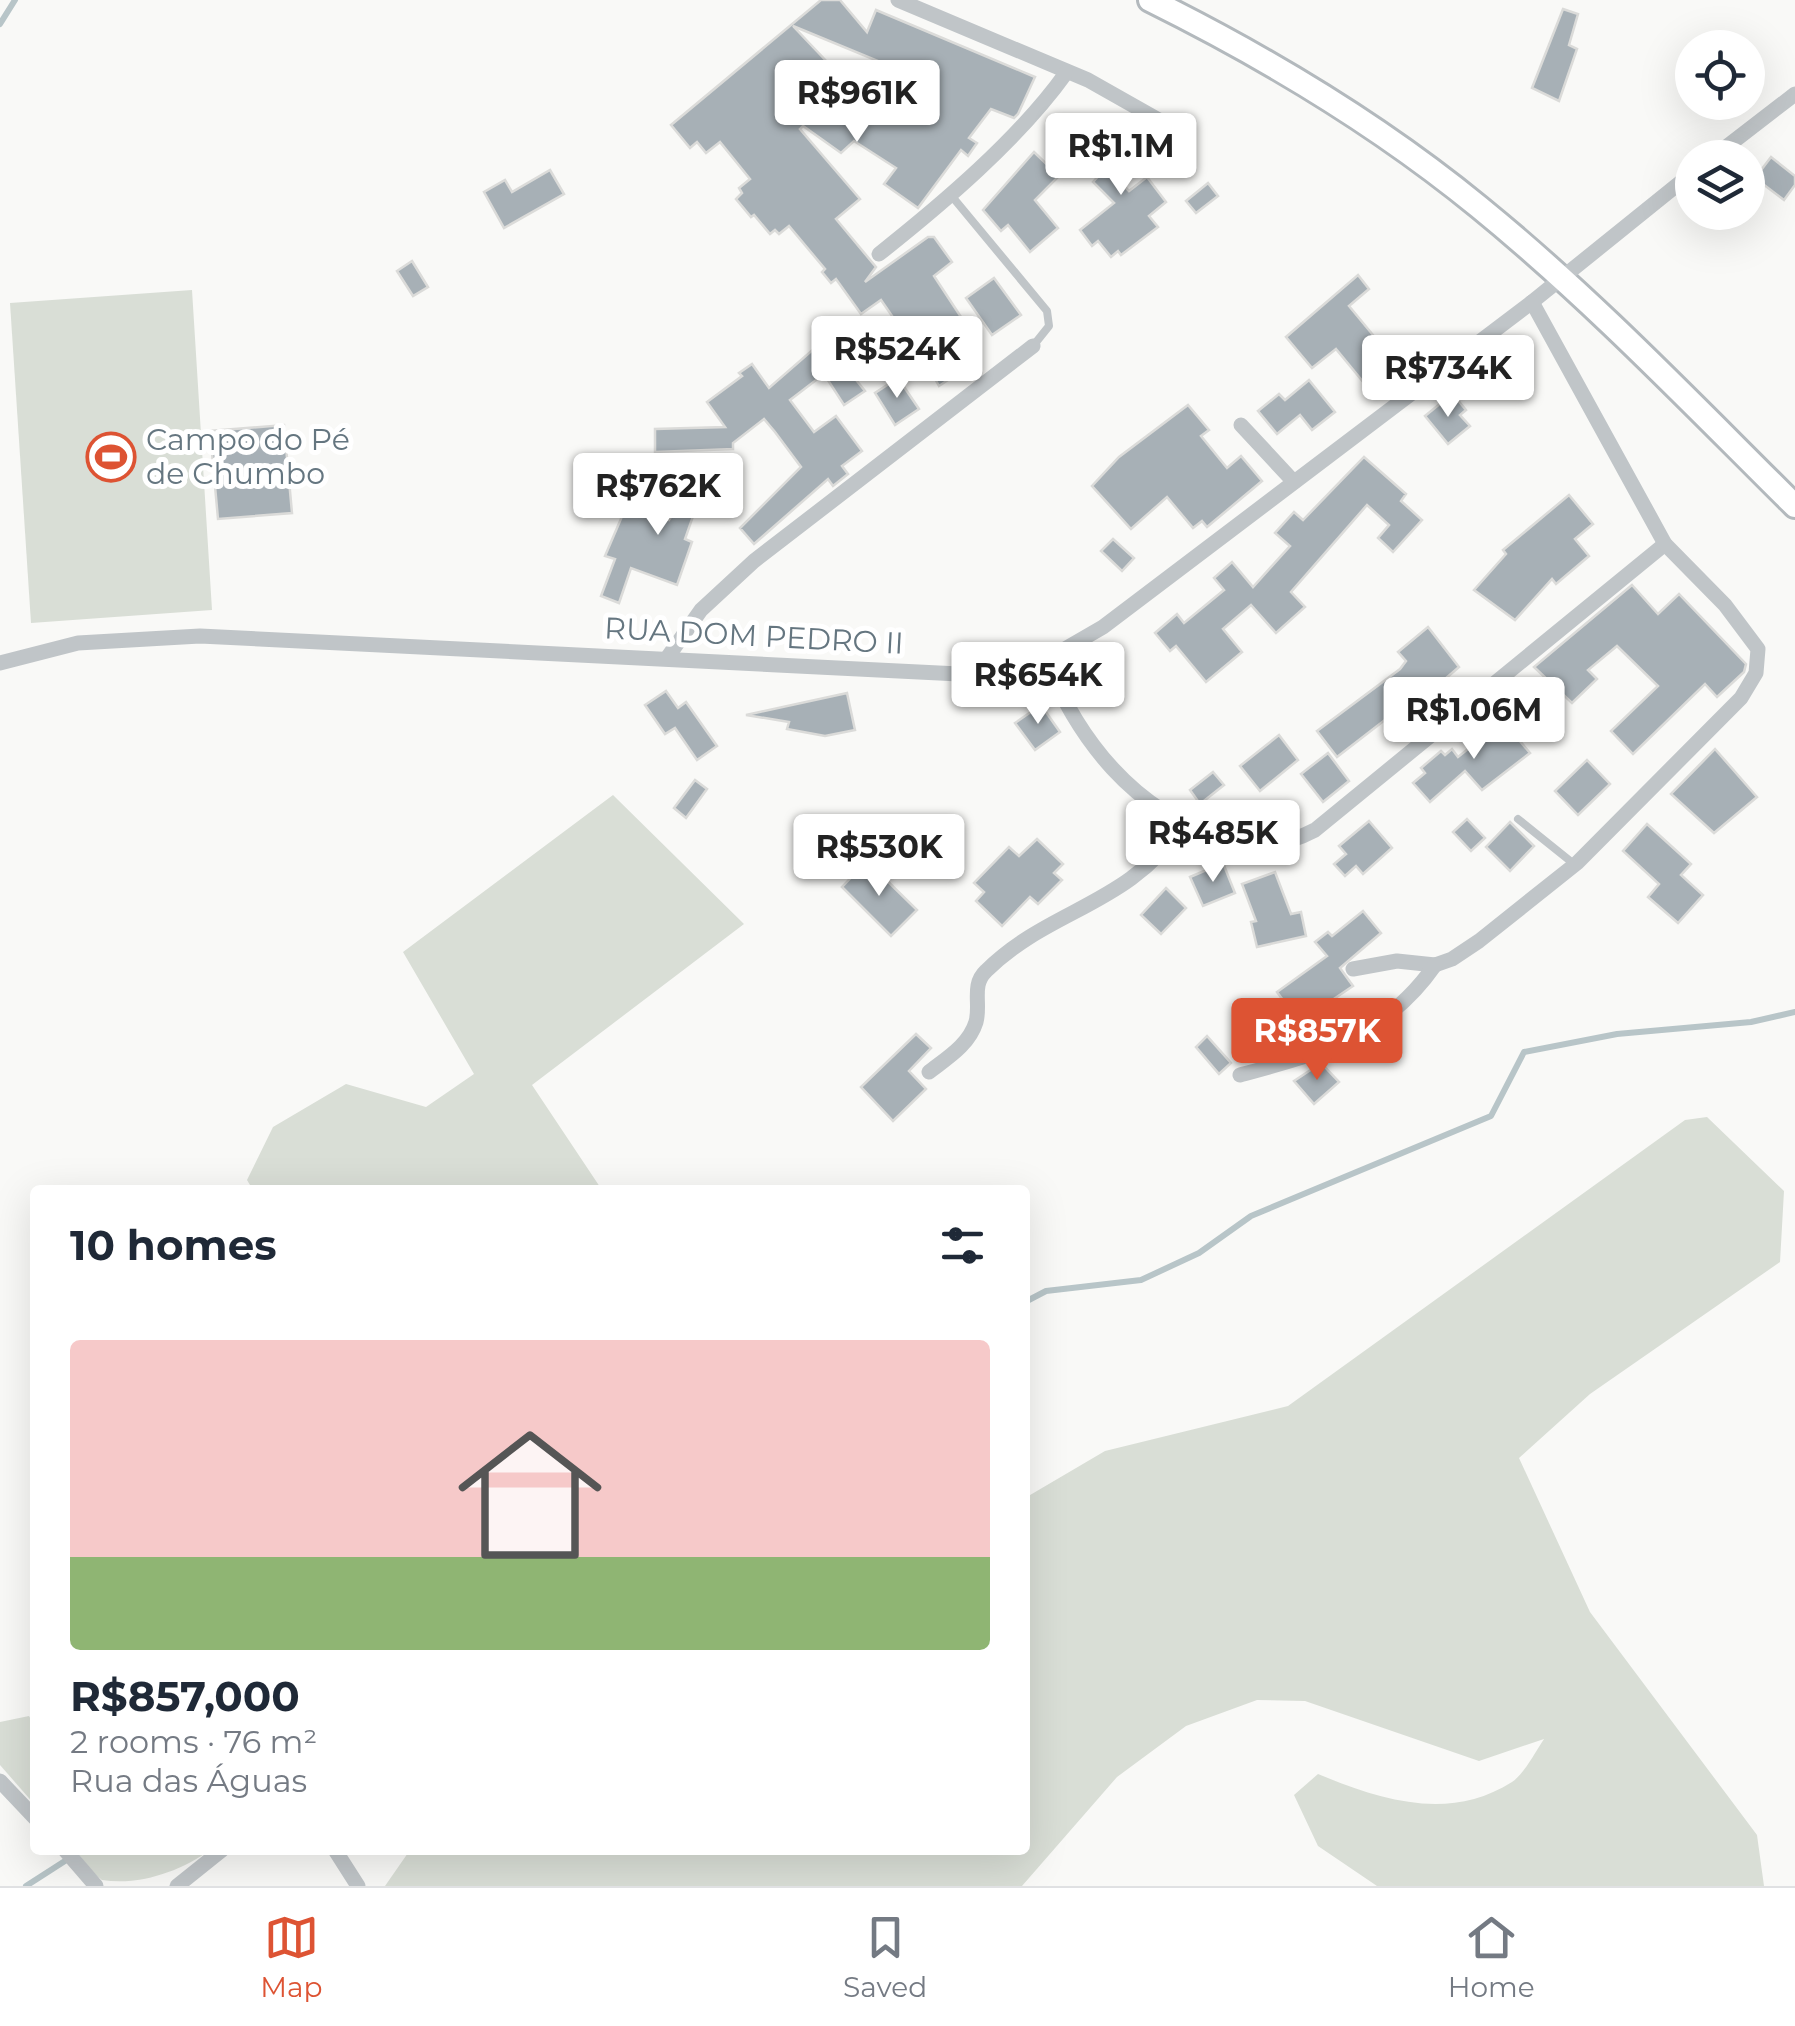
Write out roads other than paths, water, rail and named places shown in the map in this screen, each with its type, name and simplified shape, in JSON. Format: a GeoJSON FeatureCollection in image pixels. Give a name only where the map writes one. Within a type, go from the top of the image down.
{"type":"FeatureCollection","features":[{"type":"Feature","properties":{"kind":"main road"},"geometry":{"type":"LineString","coordinates":[[1150,0],[1205,27],[1344,112],[1477,205],[1559,276],[1795,506]]}},
{"type":"Feature","properties":{"kind":"street"},"geometry":{"type":"LineString","coordinates":[[898,0],[1088,80],[1180,132]]}},
{"type":"Feature","properties":{"kind":"street"},"geometry":{"type":"LineString","coordinates":[[879,254],[950,194],[1066,73]]}},
{"type":"Feature","properties":{"kind":"street"},"geometry":{"type":"LineString","coordinates":[[1735,140],[1795,94]]}},
{"type":"Feature","properties":{"kind":"street","name":"RUA DOM PEDRO II"},"geometry":{"type":"LineString","coordinates":[[0,662],[78,643],[200,636],[959,674],[1046,660],[1104,627],[1532,302],[1559,276],[1675,186]]}},
{"type":"Feature","properties":{"kind":"street"},"geometry":{"type":"LineString","coordinates":[[1353,970],[1397,960],[1435,964],[1452,959],[1478,941],[1574,864],[1740,698],[1756,672],[1758,649],[1725,605],[1665,544],[1532,302]]}},
{"type":"Feature","properties":{"kind":"street"},"geometry":{"type":"LineString","coordinates":[[667,658],[702,610],[754,560],[1033,346]]}},
{"type":"Feature","properties":{"kind":"street"},"geometry":{"type":"LineString","coordinates":[[1241,425],[1294,482]]}},
{"type":"Feature","properties":{"kind":"street"},"geometry":{"type":"LineString","coordinates":[[1046,660],[1062,697],[1085,734],[1145,800],[1183,824],[1267,847],[1289,844],[1315,830],[1665,544]]}},
{"type":"Feature","properties":{"kind":"street"},"geometry":{"type":"LineString","coordinates":[[928,1072],[954,1053],[975,1025],[978,982],[986,970],[1043,929],[1144,872],[1183,824]]}},
{"type":"Feature","properties":{"kind":"street"},"geometry":{"type":"LineString","coordinates":[[1240,1076],[1342,1045],[1404,1003],[1435,964]]}},
{"type":"Feature","properties":{"kind":"street"},"geometry":{"type":"LineString","coordinates":[[0,1781],[30,1813]]}},
{"type":"Feature","properties":{"kind":"street"},"geometry":{"type":"LineString","coordinates":[[69,1855],[96,1886]]}},
{"type":"Feature","properties":{"kind":"street"},"geometry":{"type":"LineString","coordinates":[[177,1886],[216,1855]]}},
{"type":"Feature","properties":{"kind":"street"},"geometry":{"type":"LineString","coordinates":[[338,1855],[358,1886]]}},
{"type":"Feature","properties":{"kind":"lane"},"geometry":{"type":"LineString","coordinates":[[950,194],[1048,311],[1049,326],[1033,346]]}},
{"type":"Feature","properties":{"kind":"lane"},"geometry":{"type":"LineString","coordinates":[[1518,819],[1574,864]]}},
{"type":"Feature","properties":{"kind":"waterway"},"geometry":{"type":"LineString","coordinates":[[0,24],[15,0]]}},
{"type":"Feature","properties":{"kind":"waterway"},"geometry":{"type":"LineString","coordinates":[[1030,1299],[1046,1291],[1141,1280],[1199,1253],[1251,1216],[1491,1116],[1524,1052],[1617,1034],[1751,1022],[1795,1012]]}},
{"type":"Feature","properties":{"kind":"waterway"},"geometry":{"type":"LineString","coordinates":[[26,1886],[74,1855]]}},
{"type":"Feature","properties":{"kind":"place","name":"Campo do Pé de Chumbo"},"geometry":{"type":"Point","coordinates":[111,457]}}]}
